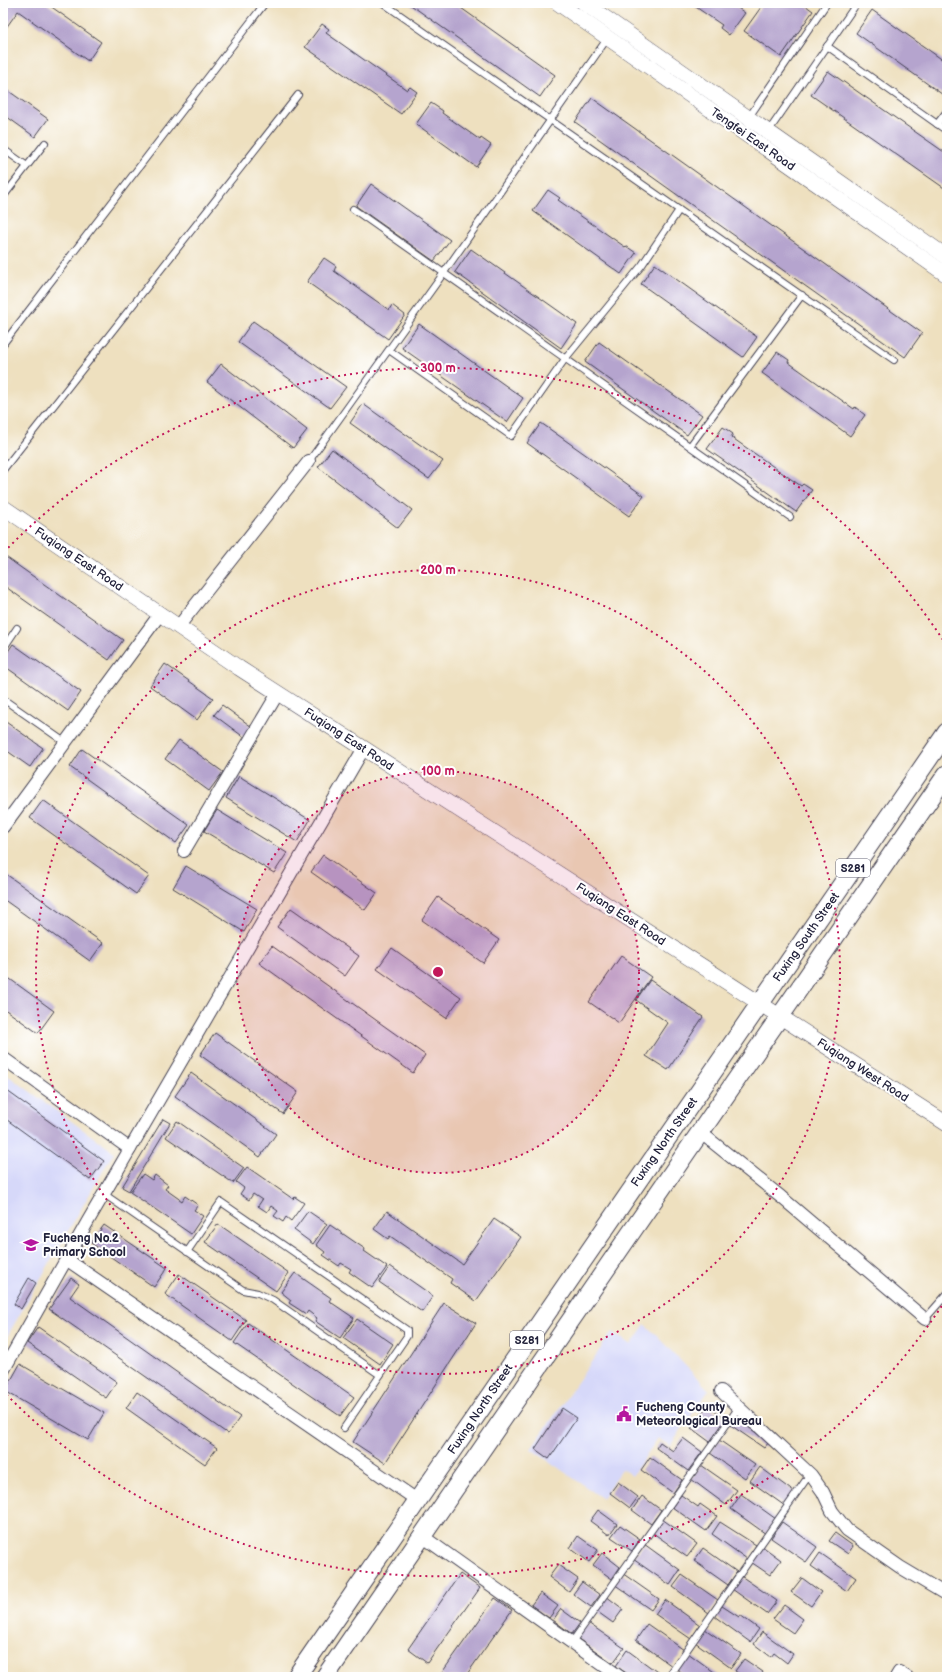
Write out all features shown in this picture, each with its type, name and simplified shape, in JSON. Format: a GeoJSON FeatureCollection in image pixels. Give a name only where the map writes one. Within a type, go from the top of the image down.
{"type":"FeatureCollection","features":[{"type":"Feature","properties":{"kind":"main road","name":"Fuxing South Street"},"geometry":{"type":"LineString","coordinates":[[760,1003],[947,732]]}},
{"type":"Feature","properties":{"kind":"main road","name":"Fuxing South Street"},"geometry":{"type":"LineString","coordinates":[[780,1016],[947,774]]}},
{"type":"Feature","properties":{"kind":"main road","name":"Fuxing North Street"},"geometry":{"type":"LineString","coordinates":[[296,1677],[760,1003]]}},
{"type":"Feature","properties":{"kind":"main road","name":"Fuxing North Street"},"geometry":{"type":"LineString","coordinates":[[325,1677],[780,1016]]}},
{"type":"Feature","properties":{"kind":"street","name":"Tengfei East Road"},"geometry":{"type":"LineString","coordinates":[[558,3],[947,275]]}},
{"type":"Feature","properties":{"kind":"street","name":"Tengfei East Road"},"geometry":{"type":"LineString","coordinates":[[584,3],[947,257]]}},
{"type":"Feature","properties":{"kind":"street"},"geometry":{"type":"LineString","coordinates":[[178,627],[309,461]]}},
{"type":"Feature","properties":{"kind":"street","name":"Fuqiang East Road"},"geometry":{"type":"LineString","coordinates":[[3,507],[178,627],[278,693],[780,1016]]}},
{"type":"Feature","properties":{"kind":"street"},"geometry":{"type":"LineString","coordinates":[[3,827],[160,614]]}},
{"type":"Feature","properties":{"kind":"street"},"geometry":{"type":"LineString","coordinates":[[184,851],[278,693]]}},
{"type":"Feature","properties":{"kind":"street"},"geometry":{"type":"LineString","coordinates":[[3,1371],[66,1259],[364,748]]}},
{"type":"Feature","properties":{"kind":"street","name":"Fuqiang West Road"},"geometry":{"type":"LineString","coordinates":[[780,1016],[947,1124]]}},
{"type":"Feature","properties":{"kind":"street"},"geometry":{"type":"LineString","coordinates":[[3,1058],[130,1149]]}},
{"type":"Feature","properties":{"kind":"street"},"geometry":{"type":"LineString","coordinates":[[700,1132],[781,1197],[925,1319]]}},
{"type":"Feature","properties":{"kind":"street"},"geometry":{"type":"LineString","coordinates":[[66,1259],[417,1500]]}},
{"type":"Feature","properties":{"kind":"street"},"geometry":{"type":"LineString","coordinates":[[721,1390],[810,1474],[823,1492],[832,1511],[847,1530],[900,1567],[947,1595]]}},
{"type":"Feature","properties":{"kind":"street"},"geometry":{"type":"LineString","coordinates":[[422,1536],[620,1677]]}},
{"type":"Feature","properties":{"kind":"street"},"geometry":{"type":"LineString","coordinates":[[896,1677],[899,1672],[907,1677]]}},
{"type":"Feature","properties":{"kind":"lane"},"geometry":{"type":"LineString","coordinates":[[3,344],[265,3]]}},
{"type":"Feature","properties":{"kind":"lane"},"geometry":{"type":"LineString","coordinates":[[383,3],[894,360]]}},
{"type":"Feature","properties":{"kind":"lane"},"geometry":{"type":"LineString","coordinates":[[748,118],[827,3]]}},
{"type":"Feature","properties":{"kind":"lane"},"geometry":{"type":"LineString","coordinates":[[768,132],[857,3]]}},
{"type":"Feature","properties":{"kind":"lane"},"geometry":{"type":"LineString","coordinates":[[309,461],[444,273],[608,38]]}},
{"type":"Feature","properties":{"kind":"lane"},"geometry":{"type":"LineString","coordinates":[[827,46],[947,131]]}},
{"type":"Feature","properties":{"kind":"lane"},"geometry":{"type":"LineString","coordinates":[[3,470],[298,95]]}},
{"type":"Feature","properties":{"kind":"lane"},"geometry":{"type":"LineString","coordinates":[[937,124],[947,111]]}},
{"type":"Feature","properties":{"kind":"lane"},"geometry":{"type":"LineString","coordinates":[[3,197],[45,143]]}},
{"type":"Feature","properties":{"kind":"lane"},"geometry":{"type":"LineString","coordinates":[[3,149],[27,166]]}},
{"type":"Feature","properties":{"kind":"lane"},"geometry":{"type":"LineString","coordinates":[[354,209],[790,517]]}},
{"type":"Feature","properties":{"kind":"lane"},"geometry":{"type":"LineString","coordinates":[[389,350],[511,436],[566,359],[642,265],[679,210]]}},
{"type":"Feature","properties":{"kind":"lane"},"geometry":{"type":"LineString","coordinates":[[690,446],[802,296]]}},
{"type":"Feature","properties":{"kind":"lane"},"geometry":{"type":"LineString","coordinates":[[3,649],[17,628]]}},
{"type":"Feature","properties":{"kind":"lane"},"geometry":{"type":"LineString","coordinates":[[3,699],[66,743]]}},
{"type":"Feature","properties":{"kind":"lane"},"geometry":{"type":"LineString","coordinates":[[104,1194],[243,1290],[258,1293],[273,1300],[380,1375]]}},
{"type":"Feature","properties":{"kind":"lane"},"geometry":{"type":"LineString","coordinates":[[188,1252],[221,1202],[407,1330],[407,1336],[344,1428]]}},
{"type":"Feature","properties":{"kind":"lane"},"geometry":{"type":"LineString","coordinates":[[925,1319],[947,1294]]}},
{"type":"Feature","properties":{"kind":"lane"},"geometry":{"type":"LineString","coordinates":[[572,1642],[739,1407]]}},
{"type":"Feature","properties":{"kind":"lane"},"geometry":{"type":"LineString","coordinates":[[668,1677],[810,1474]]}},
{"type":"Feature","properties":{"kind":"shaded area","name":"Fucheng No.2 Primary School"},"geometry":{"type":"Polygon","coordinates":[[[3,1072],[114,1152],[5,1340],[3,1339],[3,1072]]]}},
{"type":"Feature","properties":{"kind":"shaded area","name":"Fucheng County Meteorological Bureau"},"geometry":{"type":"Polygon","coordinates":[[[645,1324],[709,1390],[670,1446],[658,1438],[632,1476],[622,1469],[602,1498],[531,1449],[612,1332],[631,1345],[645,1324]]]}},
{"type":"Feature","properties":{"kind":"building"},"geometry":{"type":"Polygon","coordinates":[[[3,3],[46,3],[101,42],[88,61],[18,11],[3,32],[3,3]]]}},
{"type":"Feature","properties":{"kind":"building"},"geometry":{"type":"Polygon","coordinates":[[[408,3],[454,3],[555,75],[540,97],[408,3]]]}},
{"type":"Feature","properties":{"kind":"building"},"geometry":{"type":"Polygon","coordinates":[[[690,3],[731,3],[745,13],[729,35],[720,28],[722,25],[690,3]]]}},
{"type":"Feature","properties":{"kind":"building"},"geometry":{"type":"Polygon","coordinates":[[[764,3],[802,3],[813,11],[781,57],[744,31],[764,3]]]}},
{"type":"Feature","properties":{"kind":"building"},"geometry":{"type":"Polygon","coordinates":[[[872,10],[947,63],[946,97],[856,33],[872,10]]]}},
{"type":"Feature","properties":{"kind":"building"},"geometry":{"type":"Polygon","coordinates":[[[322,24],[329,29],[326,33],[407,90],[410,87],[417,92],[401,114],[305,47],[322,24]]]}},
{"type":"Feature","properties":{"kind":"building"},"geometry":{"type":"Polygon","coordinates":[[[828,71],[947,154],[947,190],[811,95],[828,71]]]}},
{"type":"Feature","properties":{"kind":"building"},"geometry":{"type":"Polygon","coordinates":[[[3,87],[48,119],[35,137],[3,114],[3,87]]]}},
{"type":"Feature","properties":{"kind":"building"},"geometry":{"type":"Polygon","coordinates":[[[592,98],[922,333],[905,357],[575,122],[592,98]]]}},
{"type":"Feature","properties":{"kind":"building"},"geometry":{"type":"Polygon","coordinates":[[[431,103],[443,111],[442,113],[480,140],[481,138],[491,145],[476,167],[416,124],[431,103]]]}},
{"type":"Feature","properties":{"kind":"building"},"geometry":{"type":"Polygon","coordinates":[[[371,184],[450,240],[434,261],[356,206],[371,184]]]}},
{"type":"Feature","properties":{"kind":"building"},"geometry":{"type":"Polygon","coordinates":[[[548,190],[560,198],[558,200],[625,247],[626,246],[636,253],[621,274],[533,211],[548,190]]]}},
{"type":"Feature","properties":{"kind":"building"},"geometry":{"type":"Polygon","coordinates":[[[471,249],[577,324],[561,348],[455,272],[471,249]]]}},
{"type":"Feature","properties":{"kind":"building"},"geometry":{"type":"Polygon","coordinates":[[[324,258],[336,266],[334,271],[389,310],[392,305],[405,315],[388,339],[307,282],[324,258]]]}},
{"type":"Feature","properties":{"kind":"building"},"geometry":{"type":"Polygon","coordinates":[[[655,264],[757,337],[743,357],[641,284],[655,264]]]}},
{"type":"Feature","properties":{"kind":"building"},"geometry":{"type":"Polygon","coordinates":[[[253,321],[346,387],[330,408],[238,342],[253,321]]]}},
{"type":"Feature","properties":{"kind":"building"},"geometry":{"type":"Polygon","coordinates":[[[419,324],[523,398],[507,422],[402,348],[419,324]]]}},
{"type":"Feature","properties":{"kind":"building"},"geometry":{"type":"Polygon","coordinates":[[[599,342],[702,415],[687,435],[585,362],[599,342]]]}},
{"type":"Feature","properties":{"kind":"building"},"geometry":{"type":"Polygon","coordinates":[[[777,352],[789,360],[788,362],[854,409],[855,407],[865,415],[850,436],[762,373],[777,352]]]}},
{"type":"Feature","properties":{"kind":"building"},"geometry":{"type":"Polygon","coordinates":[[[221,364],[307,430],[293,448],[207,382],[221,364]]]}},
{"type":"Feature","properties":{"kind":"building"},"geometry":{"type":"Polygon","coordinates":[[[363,404],[443,461],[429,479],[350,423],[363,404]]]}},
{"type":"Feature","properties":{"kind":"building"},"geometry":{"type":"Polygon","coordinates":[[[541,423],[644,496],[629,516],[527,443],[541,423]]]}},
{"type":"Feature","properties":{"kind":"building"},"geometry":{"type":"Polygon","coordinates":[[[723,427],[733,434],[731,437],[801,486],[803,484],[812,490],[796,512],[707,449],[723,427]]]}},
{"type":"Feature","properties":{"kind":"building"},"geometry":{"type":"Polygon","coordinates":[[[332,449],[412,510],[398,528],[318,467],[332,449]]]}},
{"type":"Feature","properties":{"kind":"building"},"geometry":{"type":"Polygon","coordinates":[[[3,555],[123,640],[109,660],[3,585],[3,555]]]}},
{"type":"Feature","properties":{"kind":"building"},"geometry":{"type":"Polygon","coordinates":[[[13,644],[81,692],[68,711],[3,665],[3,659],[13,644]]]}},
{"type":"Feature","properties":{"kind":"building"},"geometry":{"type":"Polygon","coordinates":[[[165,664],[213,698],[197,720],[150,686],[165,664]]]}},
{"type":"Feature","properties":{"kind":"building"},"geometry":{"type":"Polygon","coordinates":[[[222,705],[252,727],[245,738],[214,715],[222,705]]]}},
{"type":"Feature","properties":{"kind":"building"},"geometry":{"type":"Polygon","coordinates":[[[3,720],[43,748],[30,767],[3,748],[3,720]]]}},
{"type":"Feature","properties":{"kind":"building"},"geometry":{"type":"Polygon","coordinates":[[[179,740],[223,772],[209,791],[165,759],[179,740]]]}},
{"type":"Feature","properties":{"kind":"building"},"geometry":{"type":"Polygon","coordinates":[[[82,749],[189,825],[176,843],[70,767],[82,749]]]}},
{"type":"Feature","properties":{"kind":"building"},"geometry":{"type":"Polygon","coordinates":[[[239,776],[310,820],[297,842],[226,798],[239,776]]]}},
{"type":"Feature","properties":{"kind":"building"},"geometry":{"type":"Polygon","coordinates":[[[43,800],[149,876],[136,894],[30,818],[43,800]]]}},
{"type":"Feature","properties":{"kind":"building"},"geometry":{"type":"Polygon","coordinates":[[[217,810],[287,853],[274,873],[204,831],[217,810]]]}},
{"type":"Feature","properties":{"kind":"building"},"geometry":{"type":"Polygon","coordinates":[[[323,855],[377,893],[365,910],[311,872],[323,855]]]}},
{"type":"Feature","properties":{"kind":"building"},"geometry":{"type":"Polygon","coordinates":[[[186,866],[257,909],[244,932],[173,888],[186,866]]]}},
{"type":"Feature","properties":{"kind":"building"},"geometry":{"type":"Polygon","coordinates":[[[3,872],[103,943],[90,961],[3,899],[3,872]]]}},
{"type":"Feature","properties":{"kind":"building"},"geometry":{"type":"Polygon","coordinates":[[[438,897],[499,940],[483,963],[422,920],[438,897]]]}},
{"type":"Feature","properties":{"kind":"building"},"geometry":{"type":"Polygon","coordinates":[[[291,908],[359,956],[345,976],[277,927],[291,908]]]}},
{"type":"Feature","properties":{"kind":"building"},"geometry":{"type":"Polygon","coordinates":[[[272,946],[425,1055],[413,1073],[259,963],[272,946]]]}},
{"type":"Feature","properties":{"kind":"building"},"geometry":{"type":"Polygon","coordinates":[[[392,948],[461,997],[446,1018],[377,969],[392,948]]]}},
{"type":"Feature","properties":{"kind":"building"},"geometry":{"type":"Polygon","coordinates":[[[621,956],[651,977],[619,1023],[589,1002],[621,956]]]}},
{"type":"Feature","properties":{"kind":"building"},"geometry":{"type":"Polygon","coordinates":[[[3,974],[54,1011],[38,1033],[3,1008],[3,974]]]}},
{"type":"Feature","properties":{"kind":"building"},"geometry":{"type":"Polygon","coordinates":[[[650,980],[703,1017],[668,1070],[646,1056],[668,1023],[636,1000],[650,980]]]}},
{"type":"Feature","properties":{"kind":"building"},"geometry":{"type":"Polygon","coordinates":[[[215,1033],[298,1092],[283,1114],[200,1055],[215,1033]]]}},
{"type":"Feature","properties":{"kind":"building"},"geometry":{"type":"Polygon","coordinates":[[[191,1073],[276,1134],[260,1157],[175,1096],[191,1073]]]}},
{"type":"Feature","properties":{"kind":"building"},"geometry":{"type":"Polygon","coordinates":[[[3,1088],[104,1161],[90,1180],[3,1117],[3,1088]]]}},
{"type":"Feature","properties":{"kind":"building"},"geometry":{"type":"Polygon","coordinates":[[[163,1119],[170,1123],[129,1191],[122,1187],[163,1119]]]}},
{"type":"Feature","properties":{"kind":"building"},"geometry":{"type":"Polygon","coordinates":[[[177,1121],[244,1168],[233,1183],[166,1137],[177,1121]]]}},
{"type":"Feature","properties":{"kind":"building"},"geometry":{"type":"Polygon","coordinates":[[[247,1167],[293,1199],[295,1197],[304,1203],[291,1221],[286,1217],[283,1222],[274,1216],[278,1211],[271,1206],[267,1212],[258,1206],[262,1200],[253,1194],[249,1200],[240,1194],[244,1188],[236,1182],[247,1167]]]}},
{"type":"Feature","properties":{"kind":"building"},"geometry":{"type":"Polygon","coordinates":[[[143,1174],[152,1180],[155,1175],[168,1185],[165,1189],[182,1201],[185,1196],[198,1205],[194,1210],[203,1216],[191,1234],[130,1192],[143,1174]]]}},
{"type":"Feature","properties":{"kind":"building"},"geometry":{"type":"Polygon","coordinates":[[[308,1211],[327,1224],[313,1244],[294,1230],[308,1211]]]}},
{"type":"Feature","properties":{"kind":"building"},"geometry":{"type":"Polygon","coordinates":[[[387,1211],[462,1264],[494,1219],[521,1237],[476,1301],[450,1283],[452,1279],[390,1236],[388,1239],[374,1229],[387,1211]]]}},
{"type":"Feature","properties":{"kind":"building"},"geometry":{"type":"Polygon","coordinates":[[[218,1224],[289,1273],[276,1291],[205,1242],[218,1224]]]}},
{"type":"Feature","properties":{"kind":"building"},"geometry":{"type":"Polygon","coordinates":[[[104,1225],[167,1268],[154,1287],[91,1243],[104,1225]]]}},
{"type":"Feature","properties":{"kind":"building"},"geometry":{"type":"Polygon","coordinates":[[[330,1225],[365,1249],[364,1251],[387,1267],[372,1288],[349,1272],[351,1269],[341,1263],[339,1266],[323,1255],[325,1252],[316,1245],[330,1225]]]}},
{"type":"Feature","properties":{"kind":"building"},"geometry":{"type":"Polygon","coordinates":[[[390,1266],[433,1296],[422,1312],[379,1282],[390,1266]]]}},
{"type":"Feature","properties":{"kind":"building"},"geometry":{"type":"Polygon","coordinates":[[[295,1273],[331,1298],[329,1301],[354,1318],[340,1338],[315,1321],[317,1318],[308,1311],[306,1314],[289,1303],[291,1300],[281,1292],[295,1273]]]}},
{"type":"Feature","properties":{"kind":"building"},"geometry":{"type":"Polygon","coordinates":[[[179,1274],[246,1320],[232,1341],[165,1294],[179,1274]]]}},
{"type":"Feature","properties":{"kind":"building"},"geometry":{"type":"Polygon","coordinates":[[[29,1278],[36,1283],[21,1309],[14,1304],[29,1278]]]}},
{"type":"Feature","properties":{"kind":"building"},"geometry":{"type":"Polygon","coordinates":[[[71,1278],[79,1284],[70,1297],[240,1417],[228,1434],[49,1309],[71,1278]]]}},
{"type":"Feature","properties":{"kind":"building"},"geometry":{"type":"Polygon","coordinates":[[[444,1303],[476,1323],[385,1463],[353,1442],[444,1303]]]}},
{"type":"Feature","properties":{"kind":"building"},"geometry":{"type":"Polygon","coordinates":[[[357,1319],[393,1344],[380,1364],[343,1338],[357,1319]]]}},
{"type":"Feature","properties":{"kind":"building"},"geometry":{"type":"Polygon","coordinates":[[[248,1323],[354,1397],[340,1416],[234,1343],[248,1323]]]}},
{"type":"Feature","properties":{"kind":"building"},"geometry":{"type":"Polygon","coordinates":[[[38,1327],[117,1382],[106,1398],[27,1343],[38,1327]]]}},
{"type":"Feature","properties":{"kind":"building"},"geometry":{"type":"Polygon","coordinates":[[[20,1364],[104,1413],[88,1440],[5,1391],[20,1364]]]}},
{"type":"Feature","properties":{"kind":"building"},"geometry":{"type":"Polygon","coordinates":[[[137,1392],[217,1448],[205,1464],[126,1408],[137,1392]]]}},
{"type":"Feature","properties":{"kind":"building"},"geometry":{"type":"Polygon","coordinates":[[[707,1406],[726,1419],[710,1442],[691,1428],[707,1406]]]}},
{"type":"Feature","properties":{"kind":"building"},"geometry":{"type":"Polygon","coordinates":[[[562,1408],[577,1418],[549,1459],[535,1449],[562,1408]]]}},
{"type":"Feature","properties":{"kind":"building"},"geometry":{"type":"Polygon","coordinates":[[[734,1417],[769,1442],[764,1448],[729,1424],[734,1417]]]}},
{"type":"Feature","properties":{"kind":"building"},"geometry":{"type":"Polygon","coordinates":[[[683,1438],[702,1452],[688,1471],[656,1448],[660,1442],[673,1451],[683,1438]]]}},
{"type":"Feature","properties":{"kind":"building"},"geometry":{"type":"Polygon","coordinates":[[[719,1440],[755,1465],[745,1478],[710,1453],[719,1440]]]}},
{"type":"Feature","properties":{"kind":"building"},"geometry":{"type":"Polygon","coordinates":[[[650,1457],[682,1480],[673,1493],[641,1470],[650,1457]]]}},
{"type":"Feature","properties":{"kind":"building"},"geometry":{"type":"Polygon","coordinates":[[[701,1465],[737,1490],[726,1505],[691,1479],[701,1465]]]}},
{"type":"Feature","properties":{"kind":"building"},"geometry":{"type":"Polygon","coordinates":[[[760,1467],[794,1492],[785,1506],[750,1481],[760,1467]]]}},
{"type":"Feature","properties":{"kind":"building"},"geometry":{"type":"Polygon","coordinates":[[[618,1482],[638,1497],[630,1508],[610,1493],[618,1482]]]}},
{"type":"Feature","properties":{"kind":"building"},"geometry":{"type":"Polygon","coordinates":[[[741,1494],[776,1519],[766,1534],[731,1509],[741,1494]]]}},
{"type":"Feature","properties":{"kind":"building"},"geometry":{"type":"Polygon","coordinates":[[[681,1495],[698,1507],[700,1504],[717,1516],[706,1531],[672,1507],[681,1495]]]}},
{"type":"Feature","properties":{"kind":"building"},"geometry":{"type":"Polygon","coordinates":[[[642,1496],[661,1510],[651,1524],[632,1510],[642,1496]]]}},
{"type":"Feature","properties":{"kind":"building"},"geometry":{"type":"Polygon","coordinates":[[[598,1510],[617,1524],[609,1535],[590,1521],[598,1510]]]}},
{"type":"Feature","properties":{"kind":"building"},"geometry":{"type":"Polygon","coordinates":[[[662,1519],[697,1544],[687,1557],[653,1533],[662,1519]]]}},
{"type":"Feature","properties":{"kind":"building"},"geometry":{"type":"Polygon","coordinates":[[[720,1522],[756,1545],[747,1559],[712,1534],[720,1522]]]}},
{"type":"Feature","properties":{"kind":"building"},"geometry":{"type":"Polygon","coordinates":[[[782,1522],[817,1547],[806,1562],[771,1538],[782,1522]]]}},
{"type":"Feature","properties":{"kind":"building"},"geometry":{"type":"Polygon","coordinates":[[[620,1525],[640,1539],[632,1551],[611,1537],[620,1525]]]}},
{"type":"Feature","properties":{"kind":"building"},"geometry":{"type":"Polygon","coordinates":[[[835,1533],[853,1546],[848,1554],[829,1541],[835,1533]]]}},
{"type":"Feature","properties":{"kind":"building"},"geometry":{"type":"Polygon","coordinates":[[[578,1536],[598,1550],[589,1562],[570,1548],[578,1536]]]}},
{"type":"Feature","properties":{"kind":"building"},"geometry":{"type":"Polygon","coordinates":[[[644,1544],[680,1570],[670,1585],[633,1559],[644,1544]]]}},
{"type":"Feature","properties":{"kind":"building"},"geometry":{"type":"Polygon","coordinates":[[[762,1546],[781,1560],[770,1575],[751,1562],[762,1546]]]}},
{"type":"Feature","properties":{"kind":"building"},"geometry":{"type":"Polygon","coordinates":[[[703,1548],[737,1572],[728,1585],[694,1561],[703,1548]]]}},
{"type":"Feature","properties":{"kind":"building"},"geometry":{"type":"Polygon","coordinates":[[[602,1553],[620,1567],[612,1579],[593,1565],[602,1553]]]}},
{"type":"Feature","properties":{"kind":"building"},"geometry":{"type":"Polygon","coordinates":[[[820,1553],[856,1578],[847,1591],[811,1566],[820,1553]]]}},
{"type":"Feature","properties":{"kind":"building"},"geometry":{"type":"Polygon","coordinates":[[[558,1565],[578,1579],[569,1592],[549,1577],[558,1565]]]}},
{"type":"Feature","properties":{"kind":"building"},"geometry":{"type":"Polygon","coordinates":[[[622,1573],[659,1599],[651,1610],[614,1584],[622,1573]]]}},
{"type":"Feature","properties":{"kind":"building"},"geometry":{"type":"Polygon","coordinates":[[[460,1574],[480,1588],[427,1663],[408,1649],[460,1574]]]}},
{"type":"Feature","properties":{"kind":"building"},"geometry":{"type":"Polygon","coordinates":[[[682,1575],[718,1600],[709,1613],[673,1587],[682,1575]]]}},
{"type":"Feature","properties":{"kind":"building"},"geometry":{"type":"Polygon","coordinates":[[[741,1576],[777,1601],[767,1614],[732,1589],[741,1576]]]}},
{"type":"Feature","properties":{"kind":"building"},"geometry":{"type":"Polygon","coordinates":[[[802,1578],[821,1592],[811,1606],[791,1592],[802,1578]]]}},
{"type":"Feature","properties":{"kind":"building"},"geometry":{"type":"Polygon","coordinates":[[[582,1582],[600,1595],[591,1607],[573,1594],[582,1582]]]}},
{"type":"Feature","properties":{"kind":"building"},"geometry":{"type":"Polygon","coordinates":[[[540,1593],[558,1606],[549,1618],[531,1605],[540,1593]]]}},
{"type":"Feature","properties":{"kind":"building"},"geometry":{"type":"Polygon","coordinates":[[[606,1596],[623,1609],[613,1623],[595,1610],[606,1596]]]}},
{"type":"Feature","properties":{"kind":"building"},"geometry":{"type":"Polygon","coordinates":[[[495,1598],[512,1610],[465,1677],[446,1677],[441,1674],[495,1598]]]}},
{"type":"Feature","properties":{"kind":"building"},"geometry":{"type":"Polygon","coordinates":[[[665,1600],[700,1625],[691,1639],[655,1614],[665,1600]]]}},
{"type":"Feature","properties":{"kind":"building"},"geometry":{"type":"Polygon","coordinates":[[[784,1605],[803,1619],[793,1633],[773,1619],[784,1605]]]}},
{"type":"Feature","properties":{"kind":"building"},"geometry":{"type":"Polygon","coordinates":[[[722,1606],[739,1617],[740,1615],[759,1629],[750,1642],[714,1616],[722,1606]]]}},
{"type":"Feature","properties":{"kind":"building"},"geometry":{"type":"Polygon","coordinates":[[[561,1609],[580,1623],[572,1634],[553,1620],[561,1609]]]}},
{"type":"Feature","properties":{"kind":"building"},"geometry":{"type":"Polygon","coordinates":[[[588,1623],[624,1648],[613,1663],[577,1638],[588,1623]]]}},
{"type":"Feature","properties":{"kind":"building"},"geometry":{"type":"Polygon","coordinates":[[[647,1624],[684,1650],[672,1666],[636,1640],[647,1624]]]}},
{"type":"Feature","properties":{"kind":"building"},"geometry":{"type":"Polygon","coordinates":[[[705,1629],[741,1654],[731,1668],[695,1642],[705,1629]]]}},
{"type":"Feature","properties":{"kind":"building"},"geometry":{"type":"Polygon","coordinates":[[[762,1632],[793,1654],[787,1663],[774,1653],[771,1657],[754,1644],[762,1632]]]}},
{"type":"Feature","properties":{"kind":"building"},"geometry":{"type":"Polygon","coordinates":[[[627,1650],[664,1677],[632,1677],[616,1666],[627,1650]]]}},
{"type":"Feature","properties":{"kind":"building"},"geometry":{"type":"Polygon","coordinates":[[[688,1653],[721,1677],[688,1677],[677,1669],[688,1653]]]}},
{"type":"Feature","properties":{"kind":"building"},"geometry":{"type":"Polygon","coordinates":[[[744,1659],[763,1672],[760,1677],[744,1677],[735,1671],[744,1659]]]}},
{"type":"Feature","properties":{"kind":"place","name":"Fucheng No.2 Primary School"},"geometry":{"type":"Point","coordinates":[31,1245]}},
{"type":"Feature","properties":{"kind":"place","name":"Fucheng County Meteorological Bureau"},"geometry":{"type":"Point","coordinates":[624,1414]}}]}
